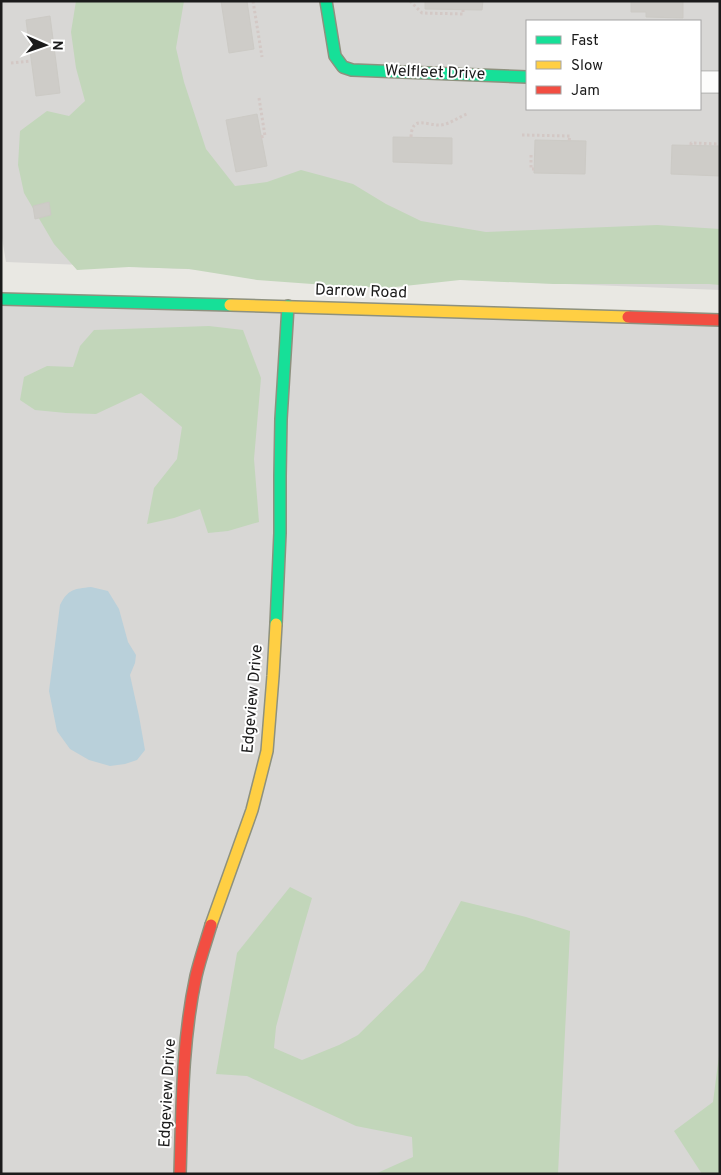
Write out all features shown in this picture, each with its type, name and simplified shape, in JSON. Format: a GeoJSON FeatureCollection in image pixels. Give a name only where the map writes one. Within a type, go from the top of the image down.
{"type":"FeatureCollection","features":[{"type":"Feature","properties":{"kind":"street","name":"Welfleet Drive"},"geometry":{"type":"LineString","coordinates":[[326,1],[335,56],[342,68],[352,70],[526,76]]}},
{"type":"Feature","properties":{"kind":"street"},"geometry":{"type":"LineString","coordinates":[[701,82],[720,82]]}},
{"type":"Feature","properties":{"kind":"street","name":"Darrow Road"},"geometry":{"type":"LineString","coordinates":[[1,298],[720,320]]}},
{"type":"Feature","properties":{"kind":"street","name":"Edgeview Drive"},"geometry":{"type":"LineString","coordinates":[[180,1174],[187,1032],[196,976],[215,911],[252,810],[267,751],[274,676],[280,533],[282,407],[288,306]]}},
{"type":"Feature","properties":{"kind":"path"},"geometry":{"type":"LineString","coordinates":[[253,1],[262,57]]}},
{"type":"Feature","properties":{"kind":"path"},"geometry":{"type":"LineString","coordinates":[[410,1],[422,13],[463,14],[463,10]]}},
{"type":"Feature","properties":{"kind":"path"},"geometry":{"type":"LineString","coordinates":[[11,64],[31,61]]}},
{"type":"Feature","properties":{"kind":"path"},"geometry":{"type":"LineString","coordinates":[[259,98],[265,136],[261,137]]}},
{"type":"Feature","properties":{"kind":"path"},"geometry":{"type":"LineString","coordinates":[[411,137],[413,127],[417,123],[441,125],[467,114]]}},
{"type":"Feature","properties":{"kind":"path"},"geometry":{"type":"LineString","coordinates":[[522,135],[570,136],[570,141]]}},
{"type":"Feature","properties":{"kind":"path"},"geometry":{"type":"LineString","coordinates":[[691,146],[691,143],[720,144]]}},
{"type":"Feature","properties":{"kind":"path"},"geometry":{"type":"LineString","coordinates":[[532,154],[531,169],[534,169]]}},
{"type":"Feature","properties":{"kind":"shaded area"},"geometry":{"type":"Polygon","coordinates":[[[1,1],[720,1],[720,290],[6,262],[1,232],[1,1]]]}},
{"type":"Feature","properties":{"kind":"shaded area"},"geometry":{"type":"Polygon","coordinates":[[[1,299],[720,320],[720,1174],[1,1174],[1,299]]]}},
{"type":"Feature","properties":{"kind":"green space"},"geometry":{"type":"Polygon","coordinates":[[[76,1],[184,1],[176,48],[184,82],[206,149],[235,186],[267,182],[301,170],[353,184],[386,204],[421,221],[486,232],[657,225],[720,229],[720,285],[554,284],[460,280],[386,288],[257,280],[189,269],[129,267],[77,270],[54,244],[24,193],[18,165],[20,131],[47,111],[69,116],[85,101],[76,68],[71,32],[76,1]]]}},
{"type":"Feature","properties":{"kind":"green space"},"geometry":{"type":"Polygon","coordinates":[[[209,326],[243,330],[261,378],[254,459],[259,522],[228,531],[208,533],[200,509],[174,518],[147,524],[154,488],[177,459],[182,427],[141,393],[96,414],[35,410],[20,400],[24,377],[47,366],[73,367],[80,346],[94,330],[209,326]]]}},
{"type":"Feature","properties":{"kind":"green space"},"geometry":{"type":"Polygon","coordinates":[[[290,887],[312,898],[276,1027],[274,1048],[302,1060],[358,1035],[424,970],[461,901],[526,917],[570,931],[558,1174],[375,1174],[413,1157],[412,1137],[356,1126],[247,1076],[216,1074],[237,953],[290,887]]]}},
{"type":"Feature","properties":{"kind":"green space"},"geometry":{"type":"Polygon","coordinates":[[[720,1048],[720,1174],[702,1174],[674,1131],[713,1102],[720,1048]]]}},
{"type":"Feature","properties":{"kind":"water"},"geometry":{"type":"Polygon","coordinates":[[[91,587],[108,591],[119,609],[128,642],[136,655],[130,675],[145,750],[137,760],[125,764],[110,766],[89,760],[70,749],[57,731],[49,691],[60,605],[72,591],[91,587]]]}},
{"type":"Feature","properties":{"kind":"building"},"geometry":{"type":"Polygon","coordinates":[[[221,1],[247,1],[254,49],[229,53],[221,1]]]}},
{"type":"Feature","properties":{"kind":"building"},"geometry":{"type":"Polygon","coordinates":[[[425,1],[483,1],[482,10],[425,9],[425,1]]]}},
{"type":"Feature","properties":{"kind":"building"},"geometry":{"type":"Polygon","coordinates":[[[631,1],[683,1],[683,18],[646,17],[646,12],[631,12],[631,1]]]}},
{"type":"Feature","properties":{"kind":"building"},"geometry":{"type":"Polygon","coordinates":[[[50,16],[60,93],[36,96],[26,20],[50,16]]]}},
{"type":"Feature","properties":{"kind":"building"},"geometry":{"type":"Polygon","coordinates":[[[257,114],[267,166],[236,172],[226,120],[257,114]]]}},
{"type":"Feature","properties":{"kind":"building"},"geometry":{"type":"Polygon","coordinates":[[[393,137],[452,138],[452,164],[393,162],[393,137]]]}},
{"type":"Feature","properties":{"kind":"building"},"geometry":{"type":"Polygon","coordinates":[[[535,140],[586,141],[585,174],[534,173],[535,140]]]}},
{"type":"Feature","properties":{"kind":"building"},"geometry":{"type":"Polygon","coordinates":[[[672,145],[720,146],[720,176],[671,174],[672,145]]]}},
{"type":"Feature","properties":{"kind":"building"},"geometry":{"type":"Polygon","coordinates":[[[49,202],[51,215],[35,219],[33,206],[49,202]]]}},
{"type":"Feature","properties":{"kind":"traffic: fast"},"geometry":{"type":"LineString","coordinates":[[326,1],[335,56],[343,67],[352,70],[526,77]]}},
{"type":"Feature","properties":{"kind":"traffic: fast"},"geometry":{"type":"LineString","coordinates":[[1,299],[230,305]]}},
{"type":"Feature","properties":{"kind":"traffic: fast"},"geometry":{"type":"LineString","coordinates":[[276,624],[280,533],[281,419],[288,306]]}},
{"type":"Feature","properties":{"kind":"traffic: slow"},"geometry":{"type":"LineString","coordinates":[[230,305],[628,317]]}},
{"type":"Feature","properties":{"kind":"traffic: slow"},"geometry":{"type":"LineString","coordinates":[[211,925],[252,810],[267,751],[276,624]]}},
{"type":"Feature","properties":{"kind":"traffic: jam"},"geometry":{"type":"LineString","coordinates":[[628,317],[720,320]]}},
{"type":"Feature","properties":{"kind":"traffic: jam"},"geometry":{"type":"LineString","coordinates":[[180,1174],[183,1075],[191,1000],[211,925]]}}]}
